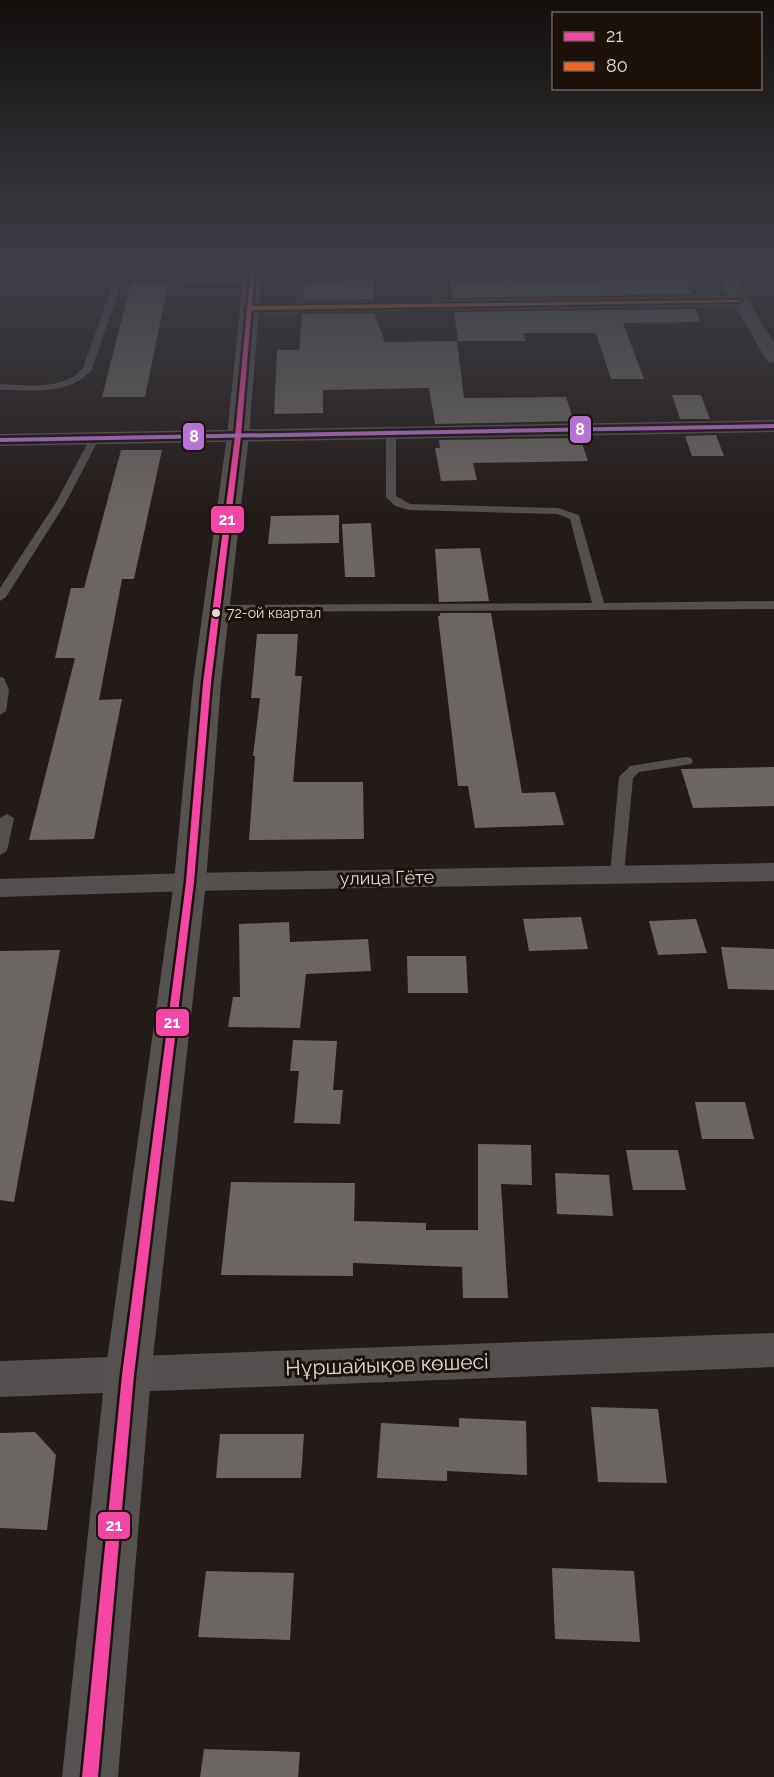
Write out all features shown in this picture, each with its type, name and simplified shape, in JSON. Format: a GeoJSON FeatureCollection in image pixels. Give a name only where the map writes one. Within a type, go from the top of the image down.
{"type":"FeatureCollection","features":[{"type":"Feature","properties":{"kind":"main road"},"geometry":{"type":"LineString","coordinates":[[90,1777],[128,1375],[190,882],[207,683],[238,436],[245,351]]}},
{"type":"Feature","properties":{"kind":"street"},"geometry":{"type":"LineString","coordinates":[[0,440],[774,426]]}},
{"type":"Feature","properties":{"kind":"street","name":"улица Гёте"},"geometry":{"type":"LineString","coordinates":[[0,888],[190,882],[774,872]]}},
{"type":"Feature","properties":{"kind":"street","name":"Нұршайықов көшесі"},"geometry":{"type":"LineString","coordinates":[[0,1379],[774,1350]]}},
{"type":"Feature","properties":{"kind":"lane"},"geometry":{"type":"LineString","coordinates":[[0,387],[58,385],[82,377],[92,351]]}},
{"type":"Feature","properties":{"kind":"lane"},"geometry":{"type":"LineString","coordinates":[[391,433],[391,497],[399,504],[409,507],[558,511],[575,518],[599,606]]}},
{"type":"Feature","properties":{"kind":"lane"},"geometry":{"type":"LineString","coordinates":[[0,597],[60,504],[94,439]]}},
{"type":"Feature","properties":{"kind":"lane"},"geometry":{"type":"LineString","coordinates":[[218,609],[774,605]]}},
{"type":"Feature","properties":{"kind":"lane"},"geometry":{"type":"LineString","coordinates":[[0,711],[1,688]]}},
{"type":"Feature","properties":{"kind":"lane"},"geometry":{"type":"LineString","coordinates":[[617,874],[626,777],[636,769],[687,761]]}},
{"type":"Feature","properties":{"kind":"lane"},"geometry":{"type":"LineString","coordinates":[[0,851],[7,818]]}},
{"type":"Feature","properties":{"kind":"building"},"geometry":{"type":"Polygon","coordinates":[[[114,351],[154,351],[145,397],[102,397],[114,351]]]}},
{"type":"Feature","properties":{"kind":"building"},"geometry":{"type":"Polygon","coordinates":[[[277,351],[458,351],[464,398],[566,397],[574,421],[435,424],[429,388],[323,390],[323,413],[274,414],[277,351]]]}},
{"type":"Feature","properties":{"kind":"building"},"geometry":{"type":"Polygon","coordinates":[[[602,351],[633,351],[644,379],[611,379],[602,351]]]}},
{"type":"Feature","properties":{"kind":"building"},"geometry":{"type":"Polygon","coordinates":[[[672,395],[701,395],[710,419],[680,419],[672,395]]]}},
{"type":"Feature","properties":{"kind":"building"},"geometry":{"type":"Polygon","coordinates":[[[716,435],[724,456],[692,456],[685,436],[716,435]]]}},
{"type":"Feature","properties":{"kind":"building"},"geometry":{"type":"Polygon","coordinates":[[[580,438],[588,461],[473,463],[477,480],[441,481],[435,448],[440,448],[439,440],[580,438]]]}},
{"type":"Feature","properties":{"kind":"building"},"geometry":{"type":"Polygon","coordinates":[[[121,450],[162,450],[134,579],[122,579],[99,700],[122,699],[94,839],[29,840],[75,658],[55,658],[71,588],[84,588],[121,450]]]}},
{"type":"Feature","properties":{"kind":"building"},"geometry":{"type":"Polygon","coordinates":[[[339,515],[339,543],[268,544],[271,516],[339,515]]]}},
{"type":"Feature","properties":{"kind":"building"},"geometry":{"type":"Polygon","coordinates":[[[371,523],[375,577],[345,577],[342,524],[371,523]]]}},
{"type":"Feature","properties":{"kind":"building"},"geometry":{"type":"Polygon","coordinates":[[[480,548],[489,601],[439,602],[435,549],[480,548]]]}},
{"type":"Feature","properties":{"kind":"building"},"geometry":{"type":"Polygon","coordinates":[[[440,613],[491,613],[522,793],[555,792],[564,825],[475,828],[468,786],[458,786],[438,616],[440,613]]]}},
{"type":"Feature","properties":{"kind":"building"},"geometry":{"type":"Polygon","coordinates":[[[257,634],[298,634],[295,676],[302,676],[293,782],[363,782],[364,839],[249,840],[255,756],[253,756],[260,698],[251,698],[257,634]]]}},
{"type":"Feature","properties":{"kind":"building"},"geometry":{"type":"Polygon","coordinates":[[[774,767],[774,806],[693,808],[681,769],[774,767]]]}},
{"type":"Feature","properties":{"kind":"building"},"geometry":{"type":"Polygon","coordinates":[[[581,917],[588,949],[529,951],[523,919],[581,917]]]}},
{"type":"Feature","properties":{"kind":"building"},"geometry":{"type":"Polygon","coordinates":[[[696,919],[707,953],[658,955],[649,921],[696,919]]]}},
{"type":"Feature","properties":{"kind":"building"},"geometry":{"type":"Polygon","coordinates":[[[289,922],[290,942],[368,939],[371,971],[306,974],[300,1028],[228,1027],[233,997],[240,997],[239,924],[289,922]]]}},
{"type":"Feature","properties":{"kind":"building"},"geometry":{"type":"Polygon","coordinates":[[[721,947],[774,949],[774,990],[728,989],[721,947]]]}},
{"type":"Feature","properties":{"kind":"building"},"geometry":{"type":"Polygon","coordinates":[[[60,950],[14,1202],[0,1200],[0,951],[60,950]]]}},
{"type":"Feature","properties":{"kind":"building"},"geometry":{"type":"Polygon","coordinates":[[[407,956],[466,956],[468,993],[408,993],[407,956]]]}},
{"type":"Feature","properties":{"kind":"building"},"geometry":{"type":"Polygon","coordinates":[[[293,1040],[337,1041],[333,1090],[343,1090],[340,1124],[294,1123],[299,1071],[290,1071],[293,1040]]]}},
{"type":"Feature","properties":{"kind":"building"},"geometry":{"type":"Polygon","coordinates":[[[695,1102],[745,1102],[754,1139],[702,1139],[695,1102]]]}},
{"type":"Feature","properties":{"kind":"building"},"geometry":{"type":"Polygon","coordinates":[[[478,1144],[531,1145],[532,1185],[501,1184],[508,1298],[463,1298],[462,1267],[353,1263],[353,1276],[221,1275],[231,1182],[355,1183],[354,1221],[426,1223],[426,1230],[478,1230],[478,1144]]]}},
{"type":"Feature","properties":{"kind":"building"},"geometry":{"type":"Polygon","coordinates":[[[626,1150],[678,1150],[686,1190],[633,1190],[626,1150]]]}},
{"type":"Feature","properties":{"kind":"building"},"geometry":{"type":"Polygon","coordinates":[[[555,1173],[609,1175],[613,1216],[557,1214],[555,1173]]]}},
{"type":"Feature","properties":{"kind":"building"},"geometry":{"type":"Polygon","coordinates":[[[591,1407],[658,1409],[667,1483],[598,1482],[591,1407]]]}},
{"type":"Feature","properties":{"kind":"building"},"geometry":{"type":"Polygon","coordinates":[[[459,1418],[526,1421],[527,1475],[447,1471],[447,1481],[377,1478],[381,1423],[459,1427],[459,1418]]]}},
{"type":"Feature","properties":{"kind":"building"},"geometry":{"type":"Polygon","coordinates":[[[35,1432],[56,1455],[47,1530],[0,1528],[0,1433],[35,1432]]]}},
{"type":"Feature","properties":{"kind":"building"},"geometry":{"type":"Polygon","coordinates":[[[220,1434],[304,1434],[301,1478],[216,1478],[220,1434]]]}},
{"type":"Feature","properties":{"kind":"building"},"geometry":{"type":"Polygon","coordinates":[[[552,1568],[634,1571],[640,1642],[555,1639],[552,1568]]]}},
{"type":"Feature","properties":{"kind":"building"},"geometry":{"type":"Polygon","coordinates":[[[206,1571],[294,1573],[290,1640],[198,1637],[206,1571]]]}},
{"type":"Feature","properties":{"kind":"building"},"geometry":{"type":"Polygon","coordinates":[[[204,1749],[300,1752],[298,1777],[200,1777],[204,1749]]]}},
{"type":"Feature","properties":{"kind":"transit line","name":"21"},"geometry":{"type":"LineString","coordinates":[[90,1777],[128,1375],[190,882],[207,683],[238,436],[246,351]]}},
{"type":"Feature","properties":{"kind":"transit line","name":"8"},"geometry":{"type":"LineString","coordinates":[[0,440],[774,426]]}},
{"type":"Feature","properties":{"kind":"place","name":"72-ой квартал"},"geometry":{"type":"Point","coordinates":[216,613]}}]}
